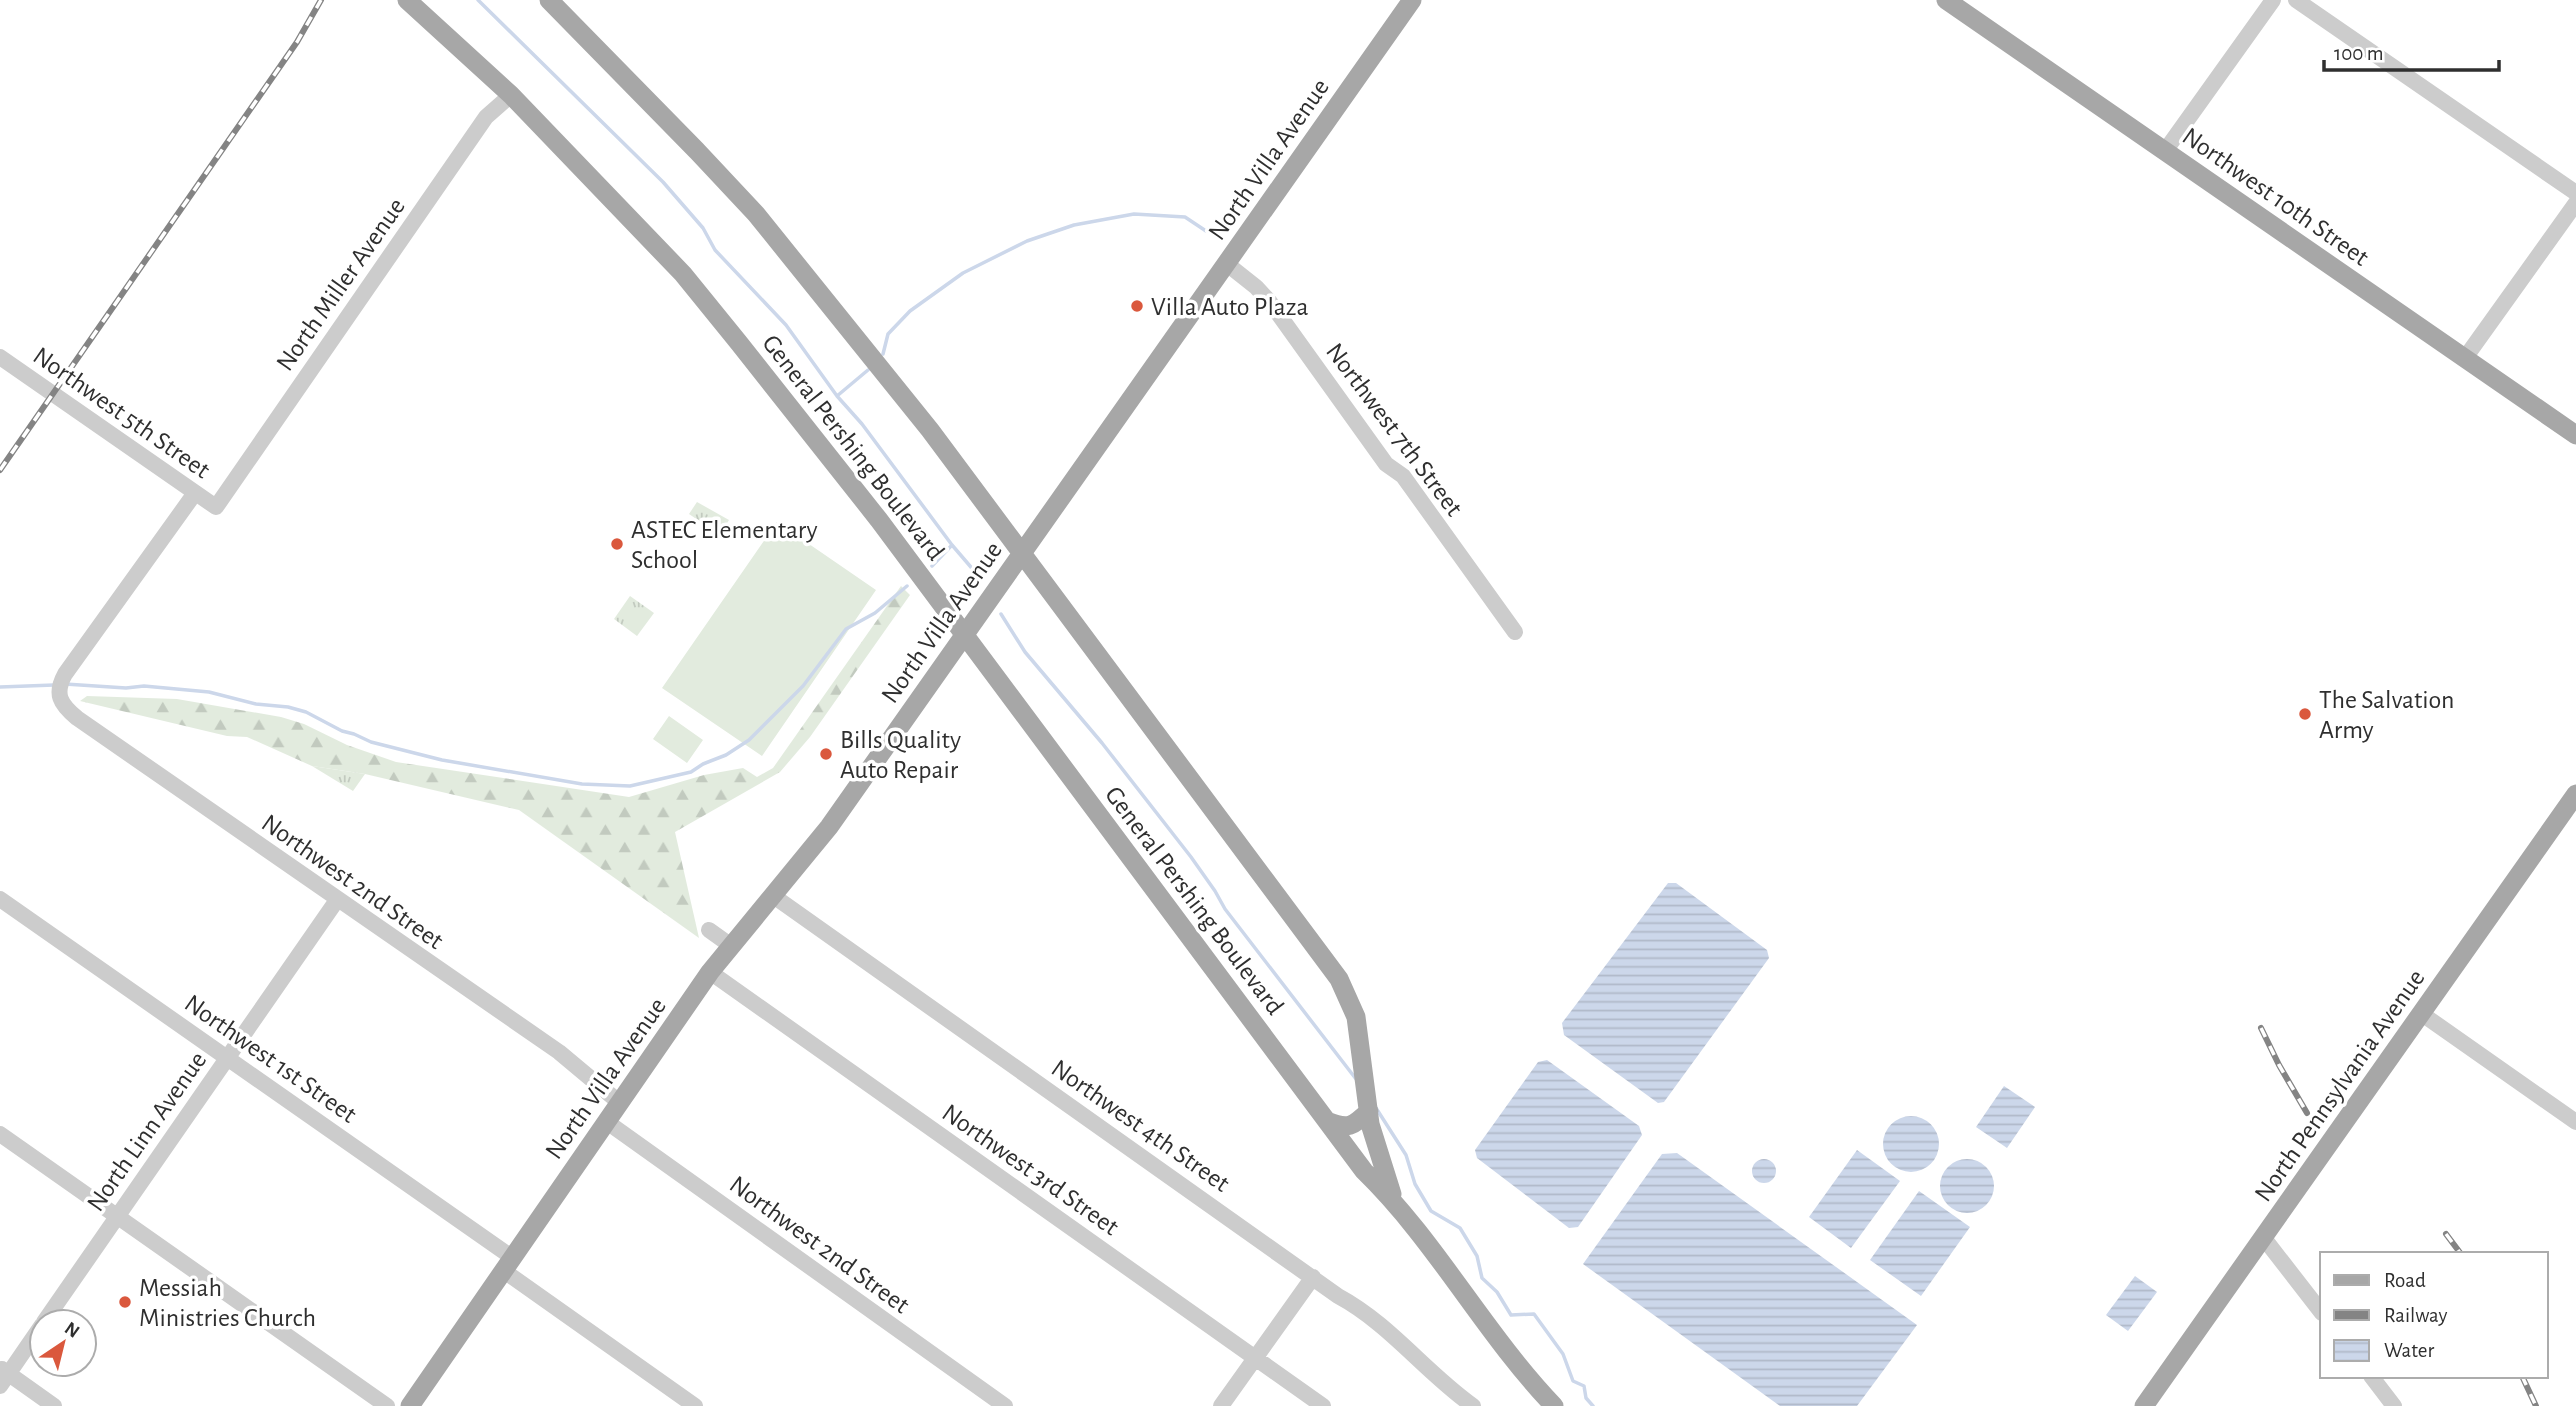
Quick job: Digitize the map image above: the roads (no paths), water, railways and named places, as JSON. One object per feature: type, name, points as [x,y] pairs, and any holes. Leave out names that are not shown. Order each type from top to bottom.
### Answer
[{"type":"main road","name":"General Pershing Boulevard","points":[[407,0],[511,95],[682,274],[842,471],[1364,1171],[1393,1199],[1516,1363],[1554,1406]]},
{"type":"main road","name":"General Pershing Boulevard","points":[[548,0],[756,214],[930,430],[1339,979],[1356,1017],[1373,1138],[1393,1199]]},
{"type":"main road","name":"North Villa Avenue","points":[[410,1406],[710,972],[829,827],[1412,0]]},
{"type":"main road","name":"Northwest 10th Street","points":[[1946,0],[2576,435]]},
{"type":"main road","name":"North Pennsylvania Avenue","points":[[2144,1406],[2576,794]]},
{"type":"main road","points":[[1327,1121],[1339,1126],[1350,1126],[1369,1111]]},
{"type":"street","points":[[2165,151],[2273,0]]},
{"type":"street","points":[[2296,0],[2576,193]]},
{"type":"street","name":"North Miller Avenue","points":[[216,508],[486,117],[511,95]]},
{"type":"street","points":[[2465,358],[2576,203]]},
{"type":"street","name":"Northwest 7th Street","points":[[1227,264],[1269,300],[1386,464],[1403,476],[1516,632]]},
{"type":"street","name":"Northwest 5th Street","points":[[0,357],[216,508]]},
{"type":"street","name":"Northwest 2nd Street","points":[[195,493],[65,674],[59,694],[61,704],[77,718],[337,900],[559,1052],[620,1103]]},
{"type":"street","name":"Northwest 4th Street","points":[[772,895],[1338,1296],[1364,1310],[1473,1406]]},
{"type":"street","name":"Northwest 1st Street","points":[[0,899],[227,1058],[695,1406]]},
{"type":"street","name":"North Linn Avenue","points":[[53,1308],[337,900]]},
{"type":"street","points":[[709,930],[730,945]]},
{"type":"street","name":"Northwest 3rd Street","points":[[710,972],[1323,1406]]},
{"type":"street","points":[[2422,1014],[2576,1122]]},
{"type":"street","name":"Northwest 2nd Street","points":[[607,1122],[1005,1406]]},
{"type":"street","points":[[0,1134],[387,1406]]},
{"type":"street","points":[[2263,1237],[2320,1310]]},
{"type":"street","points":[[1221,1406],[1313,1277]]},
{"type":"street","name":"North Linn Avenue","points":[[3,1376],[28,1343]]},
{"type":"street","points":[[3,1376],[54,1406]]},
{"type":"street","points":[[2373,1378],[2394,1406]]},
{"type":"street","points":[[1444,1406],[1454,1392]]},
{"type":"water","points":[[1668,883],[1676,883],[1767,950],[1769,958],[1664,1102],[1658,1103],[1564,1035],[1562,1023]]},
{"type":"water","points":[[1547,1060],[1639,1126],[1642,1135],[1578,1227],[1569,1228],[1477,1158],[1475,1150],[1538,1062]]},
{"type":"water","points":[[2004,1086],[2035,1107],[2007,1148],[1976,1127]]},
{"type":"water","points":[[1911,1116],[1922,1118],[1931,1124],[1937,1133],[1937,1155],[1931,1164],[1922,1170],[1911,1172],[1900,1170],[1891,1164],[1885,1155],[1883,1144],[1885,1133],[1891,1124],[1900,1118]]},
{"type":"water","points":[[1857,1150],[1900,1181],[1851,1248],[1809,1217]]},
{"type":"water","points":[[1677,1153],[1917,1325],[1857,1406],[1780,1406],[1583,1264],[1662,1154]]},
{"type":"water","points":[[1764,1159],[1775,1166],[1776,1171],[1769,1182],[1764,1183],[1753,1176],[1752,1171],[1759,1160]]},
{"type":"water","points":[[1967,1159],[1986,1167],[1994,1186],[1986,1205],[1967,1213],[1948,1205],[1940,1186],[1948,1167]]},
{"type":"water","points":[[1919,1191],[1970,1227],[1921,1296],[1870,1260]]},
{"type":"water","points":[[2135,1276],[2157,1292],[2128,1331],[2106,1315]]},
{"type":"waterway","points":[[478,0],[663,182],[703,228],[715,250],[786,325],[837,396],[862,424],[952,545],[982,580]]},
{"type":"waterway","points":[[883,354],[888,334],[910,311],[963,273],[1027,241],[1074,225],[1134,214],[1185,217],[1206,231]]},
{"type":"waterway","points":[[837,396],[868,370]]},
{"type":"waterway","points":[[932,566],[952,545]]},
{"type":"waterway","points":[[65,684],[126,688],[144,686],[209,692],[256,704],[306,712],[342,731],[371,742],[442,760],[582,784],[630,786],[691,772],[749,740],[803,686],[846,629],[875,613],[907,586]]},
{"type":"waterway","points":[[1001,614],[1025,652],[1102,743],[1191,857],[1225,909],[1356,1079]]},
{"type":"waterway","points":[[0,687],[54,685]]},
{"type":"waterway","points":[[1376,1108],[1406,1155],[1415,1184],[1431,1211],[1460,1228],[1477,1256],[1482,1278],[1497,1292],[1511,1315],[1534,1314],[1563,1354],[1573,1381],[1584,1386],[1586,1398],[1593,1406]]},
{"type":"railway","points":[[0,470],[297,42],[321,0]]},
{"type":"railway","points":[[2261,1028],[2307,1113]]},
{"type":"railway","points":[[2446,1234],[2460,1252]]},
{"type":"railway","points":[[2523,1378],[2536,1406]]},
{"type":"place","name":"Villa Auto Plaza","points":[[1137,306]]},
{"type":"place","name":"ASTEC Elementary School","points":[[617,544]]},
{"type":"place","name":"The Salvation Army","points":[[2305,714]]},
{"type":"place","name":"Bills Quality Auto Repair","points":[[826,754]]},
{"type":"place","name":"Messiah Ministries Church","points":[[125,1302]]}]
